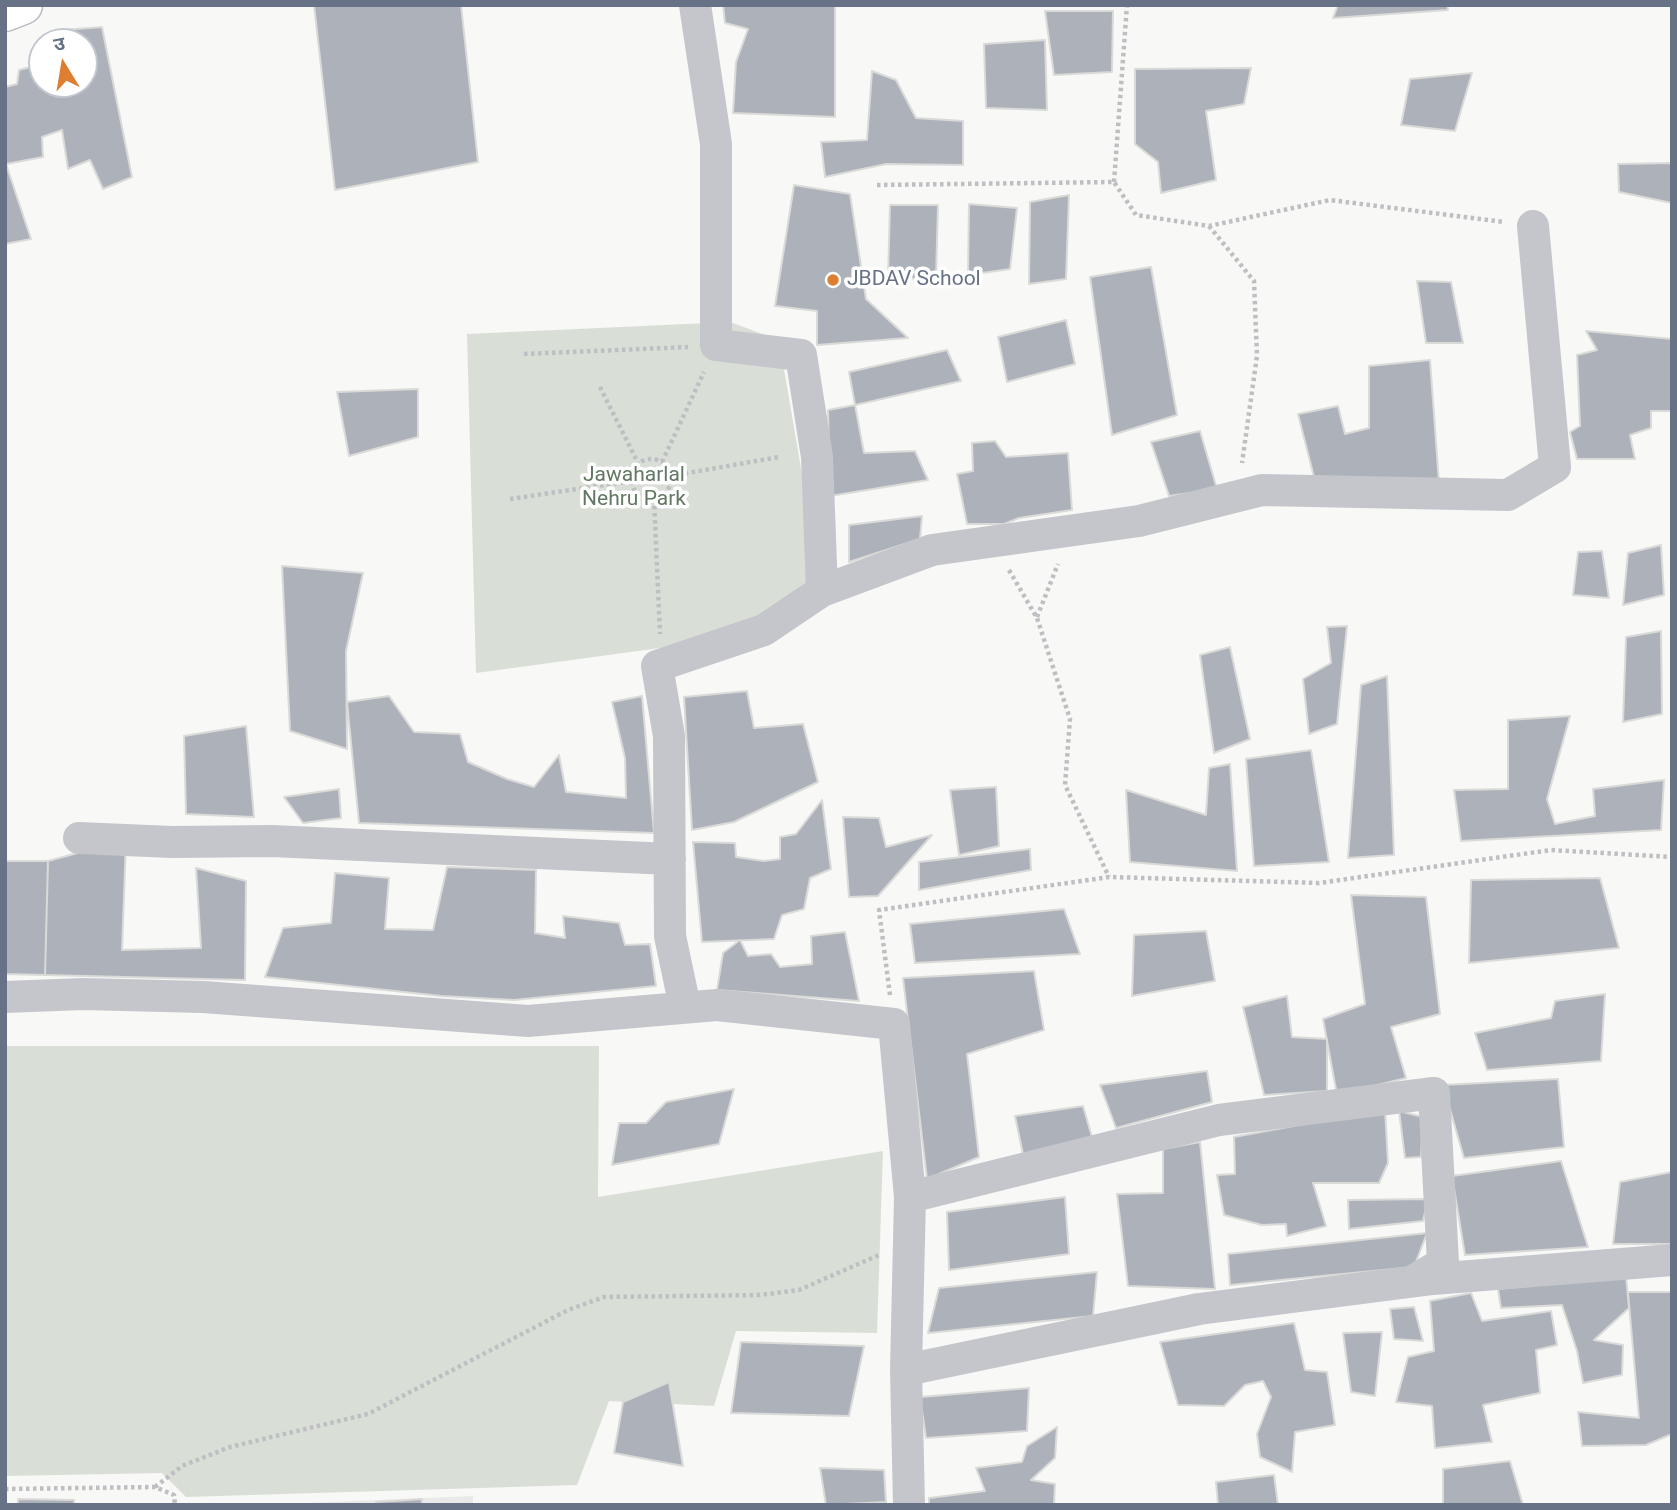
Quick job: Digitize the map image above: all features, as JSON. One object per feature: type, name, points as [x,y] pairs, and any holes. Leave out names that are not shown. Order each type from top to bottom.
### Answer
[{"type":"main road","points":[[5,12],[23,5]]},
{"type":"street","points":[[695,5],[716,144],[716,345],[801,355],[817,457],[822,591]]},
{"type":"street","points":[[685,1007],[670,936],[669,736],[657,666],[764,630],[822,591],[932,550],[1139,521],[1262,490],[1508,495],[1555,467],[1533,226]]},
{"type":"street","points":[[79,838],[172,842],[272,841],[670,859]]},
{"type":"street","points":[[5,997],[83,994],[203,997],[528,1021],[717,1005],[894,1024],[910,1197],[906,1370],[909,1505]]},
{"type":"street","points":[[910,1197],[1219,1120],[1434,1093],[1443,1263],[1411,1282]]},
{"type":"street","points":[[906,1370],[1199,1309],[1411,1282],[1672,1260]]},
{"type":"path","points":[[1126,5],[1114,182],[1136,215],[1209,226],[1330,200],[1533,226]]},
{"type":"path","points":[[877,185],[1114,182]]},
{"type":"path","points":[[1209,226],[1254,281],[1257,356],[1237,496]]},
{"type":"path","points":[[524,354],[716,345],[662,462]]},
{"type":"path","points":[[600,387],[638,464]]},
{"type":"path","points":[[671,476],[779,457]]},
{"type":"path","points":[[650,458],[662,462],[671,476],[669,488],[654,499],[636,492],[631,481],[638,464],[650,458]]},
{"type":"path","points":[[510,499],[631,481]]},
{"type":"path","points":[[654,499],[660,648]]},
{"type":"path","points":[[1037,618],[1072,530]]},
{"type":"path","points":[[993,541],[1037,618],[1070,719],[1065,785],[1109,877]]},
{"type":"path","points":[[894,1024],[879,910],[1109,877],[1318,883],[1551,850],[1672,857]]},
{"type":"path","points":[[155,1487],[182,1466],[230,1447],[368,1414],[568,1310],[604,1297],[760,1295],[799,1290],[909,1242]]},
{"type":"path","points":[[5,1489],[155,1487],[174,1495],[175,1505]]},
{"type":"shaded area","points":[[473,1496],[473,1505],[259,1505]]},
{"type":"green space","name":"Jawaharlal Nehru Park","points":[[730,322],[779,340],[803,480],[810,590],[758,621],[660,648],[476,673],[467,334]]},
{"type":"green space","points":[[5,1046],[599,1046],[598,1197],[883,1151],[877,1333],[736,1331],[714,1406],[609,1401],[577,1485],[186,1497],[162,1473],[5,1476]]},
{"type":"building","points":[[314,5],[461,5],[478,162],[335,190]]},
{"type":"building","points":[[723,5],[835,5],[835,117],[733,113],[736,62],[748,29],[725,23]]},
{"type":"building","points":[[1338,5],[1447,5],[1448,10],[1333,18]]},
{"type":"building","points":[[1045,11],[1113,11],[1112,72],[1054,75]]},
{"type":"building","points":[[102,27],[132,177],[103,189],[90,160],[68,169],[62,130],[42,137],[43,157],[6,164],[31,239],[5,244],[5,87],[17,84],[19,70],[28,68],[28,98],[98,98],[98,28],[89,28]]},
{"type":"building","points":[[1045,40],[1047,110],[986,108],[984,44]]},
{"type":"building","points":[[1251,68],[1244,104],[1206,111],[1216,180],[1161,193],[1158,162],[1135,144],[1135,69]]},
{"type":"building","points":[[872,71],[896,80],[916,118],[963,121],[963,165],[886,164],[825,177],[821,142],[867,140]]},
{"type":"building","points":[[1472,73],[1455,131],[1401,125],[1410,79]]},
{"type":"building","points":[[1672,163],[1672,203],[1619,192],[1618,164]]},
{"type":"building","points":[[794,185],[850,194],[866,299],[908,338],[817,345],[817,311],[775,306]]},
{"type":"building","points":[[1069,195],[1066,279],[1029,284],[1030,202]]},
{"type":"building","points":[[969,204],[1017,208],[1010,269],[968,275]]},
{"type":"building","points":[[890,205],[938,205],[936,279],[888,278]]},
{"type":"building","points":[[1151,267],[1177,415],[1112,435],[1090,277]]},
{"type":"building","points":[[1417,281],[1451,282],[1463,343],[1426,343]]},
{"type":"building","points":[[1066,320],[1075,364],[1007,382],[998,337]]},
{"type":"building","points":[[1586,331],[1672,339],[1672,411],[1651,411],[1651,428],[1630,435],[1635,459],[1577,459],[1570,432],[1580,426],[1577,355],[1597,350]]},
{"type":"building","points":[[947,350],[961,381],[855,405],[849,372]]},
{"type":"building","points":[[1430,360],[1439,483],[1314,477],[1298,414],[1338,406],[1345,434],[1369,428],[1369,366]]},
{"type":"building","points":[[418,389],[418,437],[349,456],[337,392]]},
{"type":"building","points":[[855,405],[864,453],[915,451],[928,480],[830,496],[828,410]]},
{"type":"building","points":[[1200,431],[1217,489],[1169,496],[1151,442]]},
{"type":"building","points":[[995,441],[1006,457],[1068,453],[1072,510],[1019,518],[1004,524],[967,524],[957,474],[973,471],[972,443]]},
{"type":"building","points":[[922,516],[920,539],[849,562],[849,525]]},
{"type":"building","points":[[1661,545],[1664,595],[1623,605],[1628,553]]},
{"type":"building","points":[[1602,551],[1609,598],[1573,595],[1578,552]]},
{"type":"building","points":[[282,566],[363,573],[346,651],[347,749],[290,731]]},
{"type":"building","points":[[1347,626],[1337,724],[1309,734],[1303,679],[1331,663],[1327,627]]},
{"type":"building","points":[[1661,631],[1662,714],[1623,722],[1626,637]]},
{"type":"building","points":[[1230,647],[1250,739],[1214,753],[1200,655]]},
{"type":"building","points":[[1387,676],[1394,855],[1348,858],[1361,685]]},
{"type":"building","points":[[747,691],[754,728],[803,724],[818,782],[734,822],[692,830],[684,697]]},
{"type":"building","points":[[389,696],[414,732],[460,734],[468,762],[507,779],[534,787],[559,755],[566,792],[626,798],[625,758],[612,702],[642,696],[654,833],[359,823],[347,702]]},
{"type":"building","points":[[1570,716],[1547,799],[1555,824],[1595,816],[1593,789],[1664,780],[1661,830],[1461,841],[1454,790],[1508,789],[1508,720]]},
{"type":"building","points":[[246,726],[254,817],[186,814],[184,736]]},
{"type":"building","points":[[1311,750],[1329,862],[1254,866],[1246,759]]},
{"type":"building","points":[[1230,764],[1237,871],[1130,862],[1126,790],[1206,815],[1209,768]]},
{"type":"building","points":[[996,787],[999,846],[959,855],[950,790]]},
{"type":"building","points":[[339,789],[341,818],[303,823],[284,797]]},
{"type":"building","points":[[822,800],[831,869],[810,878],[804,909],[782,915],[774,939],[702,942],[693,842],[735,843],[736,857],[764,861],[780,859],[780,837],[796,834]]},
{"type":"building","points":[[843,817],[879,818],[886,847],[932,835],[878,896],[849,897]]},
{"type":"building","points":[[126,840],[122,950],[201,948],[196,868],[246,881],[245,980],[45,975],[48,861]]},
{"type":"building","points":[[1030,849],[1031,870],[919,890],[919,862]]},
{"type":"building","points":[[5,861],[48,861],[45,975],[5,974]]},
{"type":"building","points":[[447,867],[536,870],[535,933],[565,938],[563,916],[619,923],[625,945],[650,944],[656,986],[514,1000],[441,996],[265,977],[283,928],[331,923],[335,873],[389,878],[385,929],[433,930]]},
{"type":"building","points":[[1600,878],[1619,948],[1469,963],[1471,880]]},
{"type":"building","points":[[1351,895],[1426,897],[1440,1014],[1391,1027],[1406,1078],[1337,1095],[1323,1019],[1365,1004]]},
{"type":"building","points":[[1064,909],[1080,954],[915,963],[910,924]]},
{"type":"building","points":[[1206,931],[1215,981],[1132,996],[1134,935]]},
{"type":"building","points":[[845,932],[859,1001],[717,990],[723,953],[740,940],[748,956],[771,954],[780,967],[812,964],[811,936]]},
{"type":"building","points":[[1034,971],[1044,1030],[967,1054],[979,1157],[927,1179],[903,978]]},
{"type":"building","points":[[1605,994],[1601,1061],[1487,1070],[1475,1033],[1551,1018],[1555,1001]]},
{"type":"building","points":[[1287,996],[1292,1037],[1327,1039],[1327,1091],[1264,1095],[1243,1007]]},
{"type":"building","points":[[1207,1071],[1212,1102],[1116,1128],[1100,1085]]},
{"type":"building","points":[[1558,1079],[1564,1147],[1464,1158],[1443,1085]]},
{"type":"building","points":[[734,1089],[719,1144],[612,1165],[619,1123],[646,1123],[666,1102]]},
{"type":"building","points":[[1083,1106],[1092,1137],[1023,1154],[1015,1116]]},
{"type":"building","points":[[1385,1109],[1388,1163],[1379,1183],[1313,1183],[1326,1226],[1287,1236],[1286,1224],[1262,1225],[1224,1215],[1217,1175],[1235,1174],[1234,1137]]},
{"type":"building","points":[[1399,1111],[1423,1117],[1421,1157],[1405,1158]]},
{"type":"building","points":[[1200,1142],[1215,1289],[1128,1286],[1117,1194],[1163,1193],[1163,1149]]},
{"type":"building","points":[[1561,1161],[1588,1247],[1465,1255],[1452,1176]]},
{"type":"building","points":[[1672,1172],[1672,1244],[1613,1244],[1620,1182]]},
{"type":"building","points":[[1065,1197],[1069,1254],[949,1270],[947,1212]]},
{"type":"building","points":[[1428,1199],[1423,1221],[1349,1229],[1348,1200]]},
{"type":"building","points":[[1427,1233],[1414,1267],[1230,1285],[1228,1254]]},
{"type":"building","points":[[1097,1272],[1093,1316],[928,1333],[939,1288]]},
{"type":"building","points":[[1626,1276],[1629,1308],[1594,1340],[1623,1345],[1622,1375],[1583,1383],[1577,1351],[1562,1305],[1501,1308],[1498,1289]]},
{"type":"building","points":[[1628,1292],[1672,1292],[1672,1434],[1646,1445],[1582,1446],[1578,1412],[1639,1418]]},
{"type":"building","points":[[1471,1293],[1482,1321],[1551,1311],[1557,1345],[1536,1350],[1540,1393],[1483,1405],[1492,1442],[1435,1448],[1432,1406],[1396,1402],[1408,1357],[1434,1351],[1430,1301]]},
{"type":"building","points":[[1414,1307],[1423,1341],[1394,1339],[1390,1309]]},
{"type":"building","points":[[1294,1323],[1305,1370],[1327,1372],[1335,1425],[1295,1432],[1292,1472],[1260,1457],[1257,1434],[1271,1397],[1263,1381],[1245,1385],[1224,1406],[1178,1405],[1160,1342]]},
{"type":"building","points":[[1382,1332],[1375,1396],[1351,1392],[1343,1333]]},
{"type":"building","points":[[741,1342],[864,1346],[849,1416],[731,1413]]},
{"type":"building","points":[[669,1382],[683,1466],[614,1453],[623,1402]]},
{"type":"building","points":[[1029,1388],[1027,1431],[926,1438],[920,1397]]},
{"type":"building","points":[[1057,1427],[1055,1458],[1031,1480],[1055,1484],[1054,1505],[929,1505],[929,1498],[985,1491],[976,1468],[1022,1462],[1027,1446]]},
{"type":"building","points":[[1510,1461],[1523,1505],[1443,1505],[1443,1469]]},
{"type":"building","points":[[820,1468],[884,1470],[886,1502],[826,1505]]},
{"type":"building","points":[[1274,1475],[1278,1505],[1218,1505],[1216,1482]]},
{"type":"building","points":[[18,1499],[74,1500],[74,1505],[18,1505]]},
{"type":"building","points":[[422,1499],[422,1505],[376,1505],[376,1502]]},
{"type":"place","name":"JBDAV School","points":[[833,280]]}]
